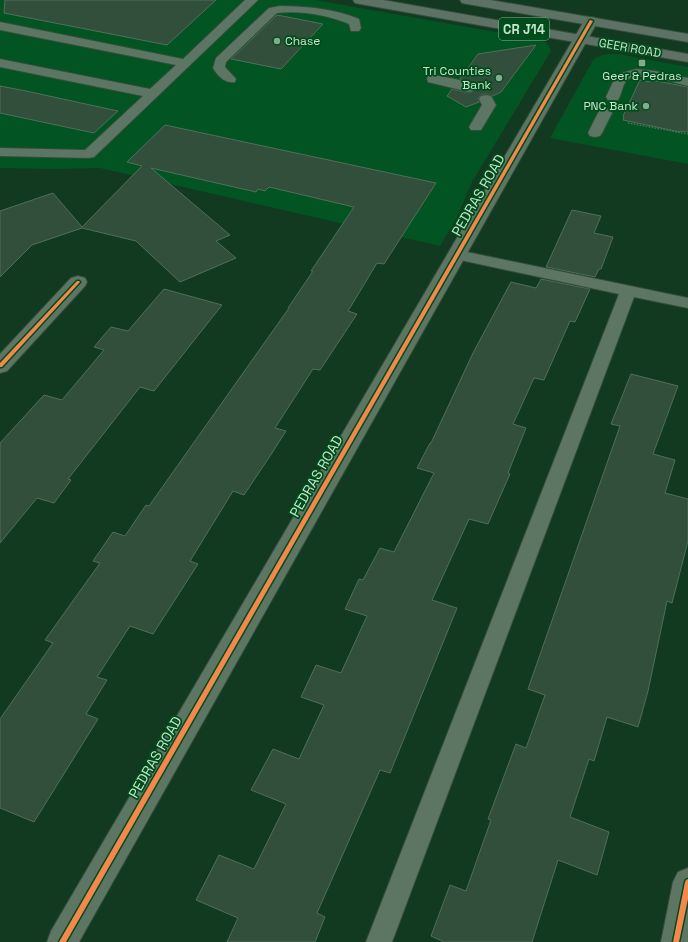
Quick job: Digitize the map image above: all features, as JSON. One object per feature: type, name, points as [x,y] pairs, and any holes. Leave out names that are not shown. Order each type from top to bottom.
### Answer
[{"type":"main road","name":"GEER ROAD","points":[[360,0],[688,58]]},
{"type":"main road","name":"GEER ROAD","points":[[467,0],[688,38]]},
{"type":"street","name":"PEDRAS ROAD","points":[[62,942],[591,22]]},
{"type":"street","points":[[0,366],[78,282]]},
{"type":"street","points":[[676,942],[688,882]]},
{"type":"lane","points":[[0,152],[89,154],[252,0]]},
{"type":"lane","points":[[230,79],[219,68],[220,61],[273,10],[281,8],[294,8],[346,18],[355,22],[355,28]]},
{"type":"lane","points":[[0,26],[185,63]]},
{"type":"lane","points":[[0,63],[153,94]]},
{"type":"lane","points":[[618,98],[634,74],[650,74],[688,82]]},
{"type":"lane","points":[[434,79],[468,88]]},
{"type":"lane","points":[[476,127],[488,109],[489,105],[486,99]]},
{"type":"lane","points":[[600,134],[610,114]]},
{"type":"lane","points":[[457,255],[688,303]]},
{"type":"lane","points":[[379,942],[628,290]]},
{"type":"path","points":[[628,123],[688,134]]},
{"type":"shaded area","points":[[0,0],[315,0],[536,39],[545,42],[551,51],[472,182],[456,219],[440,246],[100,168],[0,168]]},
{"type":"shaded area","points":[[607,54],[618,54],[688,67],[688,164],[550,138],[593,60]]},
{"type":"building","points":[[5,0],[216,0],[167,45],[4,13]]},
{"type":"building","name":"Chase","points":[[277,15],[323,24],[281,69],[231,59]]},
{"type":"building","name":"Tri Counties Bank","points":[[536,45],[501,92],[493,96],[486,94],[481,95],[478,98],[479,102],[466,107],[447,96],[452,89],[469,93],[475,91],[476,87],[473,84],[460,79],[478,54]]},
{"type":"building","name":"PNC Bank","points":[[640,80],[650,82],[651,80],[688,87],[688,132],[680,132],[623,120],[623,116]]},
{"type":"building","points":[[0,86],[118,111],[94,133],[0,113]]},
{"type":"building","points":[[165,125],[436,183],[384,264],[377,263],[348,311],[357,314],[320,370],[313,369],[275,428],[286,431],[272,453],[244,495],[233,491],[190,561],[198,564],[153,634],[130,626],[97,677],[107,680],[86,714],[98,719],[34,822],[0,808],[0,719],[53,643],[45,640],[100,563],[93,561],[113,532],[125,536],[146,505],[149,506],[289,308],[313,271],[311,271],[354,207],[269,187],[265,191],[258,189],[256,192],[151,168],[230,235],[216,241],[236,258],[180,282],[136,241],[82,228],[32,245],[0,277],[0,211],[53,193],[82,227],[142,166],[127,162]]},
{"type":"building","points":[[572,210],[601,216],[594,233],[613,237],[601,269],[599,269],[595,277],[546,267]]},
{"type":"building","points":[[541,279],[590,289],[575,322],[570,321],[544,380],[534,378],[513,424],[526,428],[508,473],[510,474],[488,524],[469,519],[432,600],[457,608],[390,773],[380,770],[317,913],[325,917],[315,942],[227,942],[238,918],[196,900],[219,855],[254,869],[286,804],[251,790],[273,749],[299,759],[324,705],[301,697],[316,665],[341,673],[367,616],[345,609],[359,579],[363,580],[380,548],[394,552],[434,473],[417,468],[431,443],[473,353],[511,282],[536,288]]},
{"type":"building","points":[[164,289],[222,305],[154,391],[140,387],[68,479],[71,480],[54,503],[37,498],[0,543],[0,443],[44,395],[62,400],[104,350],[94,347],[111,327],[128,331]]},
{"type":"building","points":[[631,374],[678,386],[653,454],[675,460],[665,493],[688,499],[688,541],[672,603],[667,601],[648,691],[638,727],[607,717],[594,761],[589,759],[570,817],[609,832],[597,875],[558,860],[532,942],[444,942],[431,936],[450,885],[466,891],[491,820],[488,819],[516,744],[526,748],[545,695],[528,689],[620,426],[611,424]]},
{"type":"cycle path","points":[[62,942],[591,21]]},
{"type":"cycle path","points":[[0,366],[78,282]]},
{"type":"cycle path","points":[[676,942],[688,882]]},
{"type":"place","name":"Chase","points":[[277,41]]},
{"type":"place","name":"Geer & Pedras","points":[[642,63]]},
{"type":"place","name":"Tri Counties Bank","points":[[499,78]]},
{"type":"place","name":"PNC Bank","points":[[646,106]]}]
